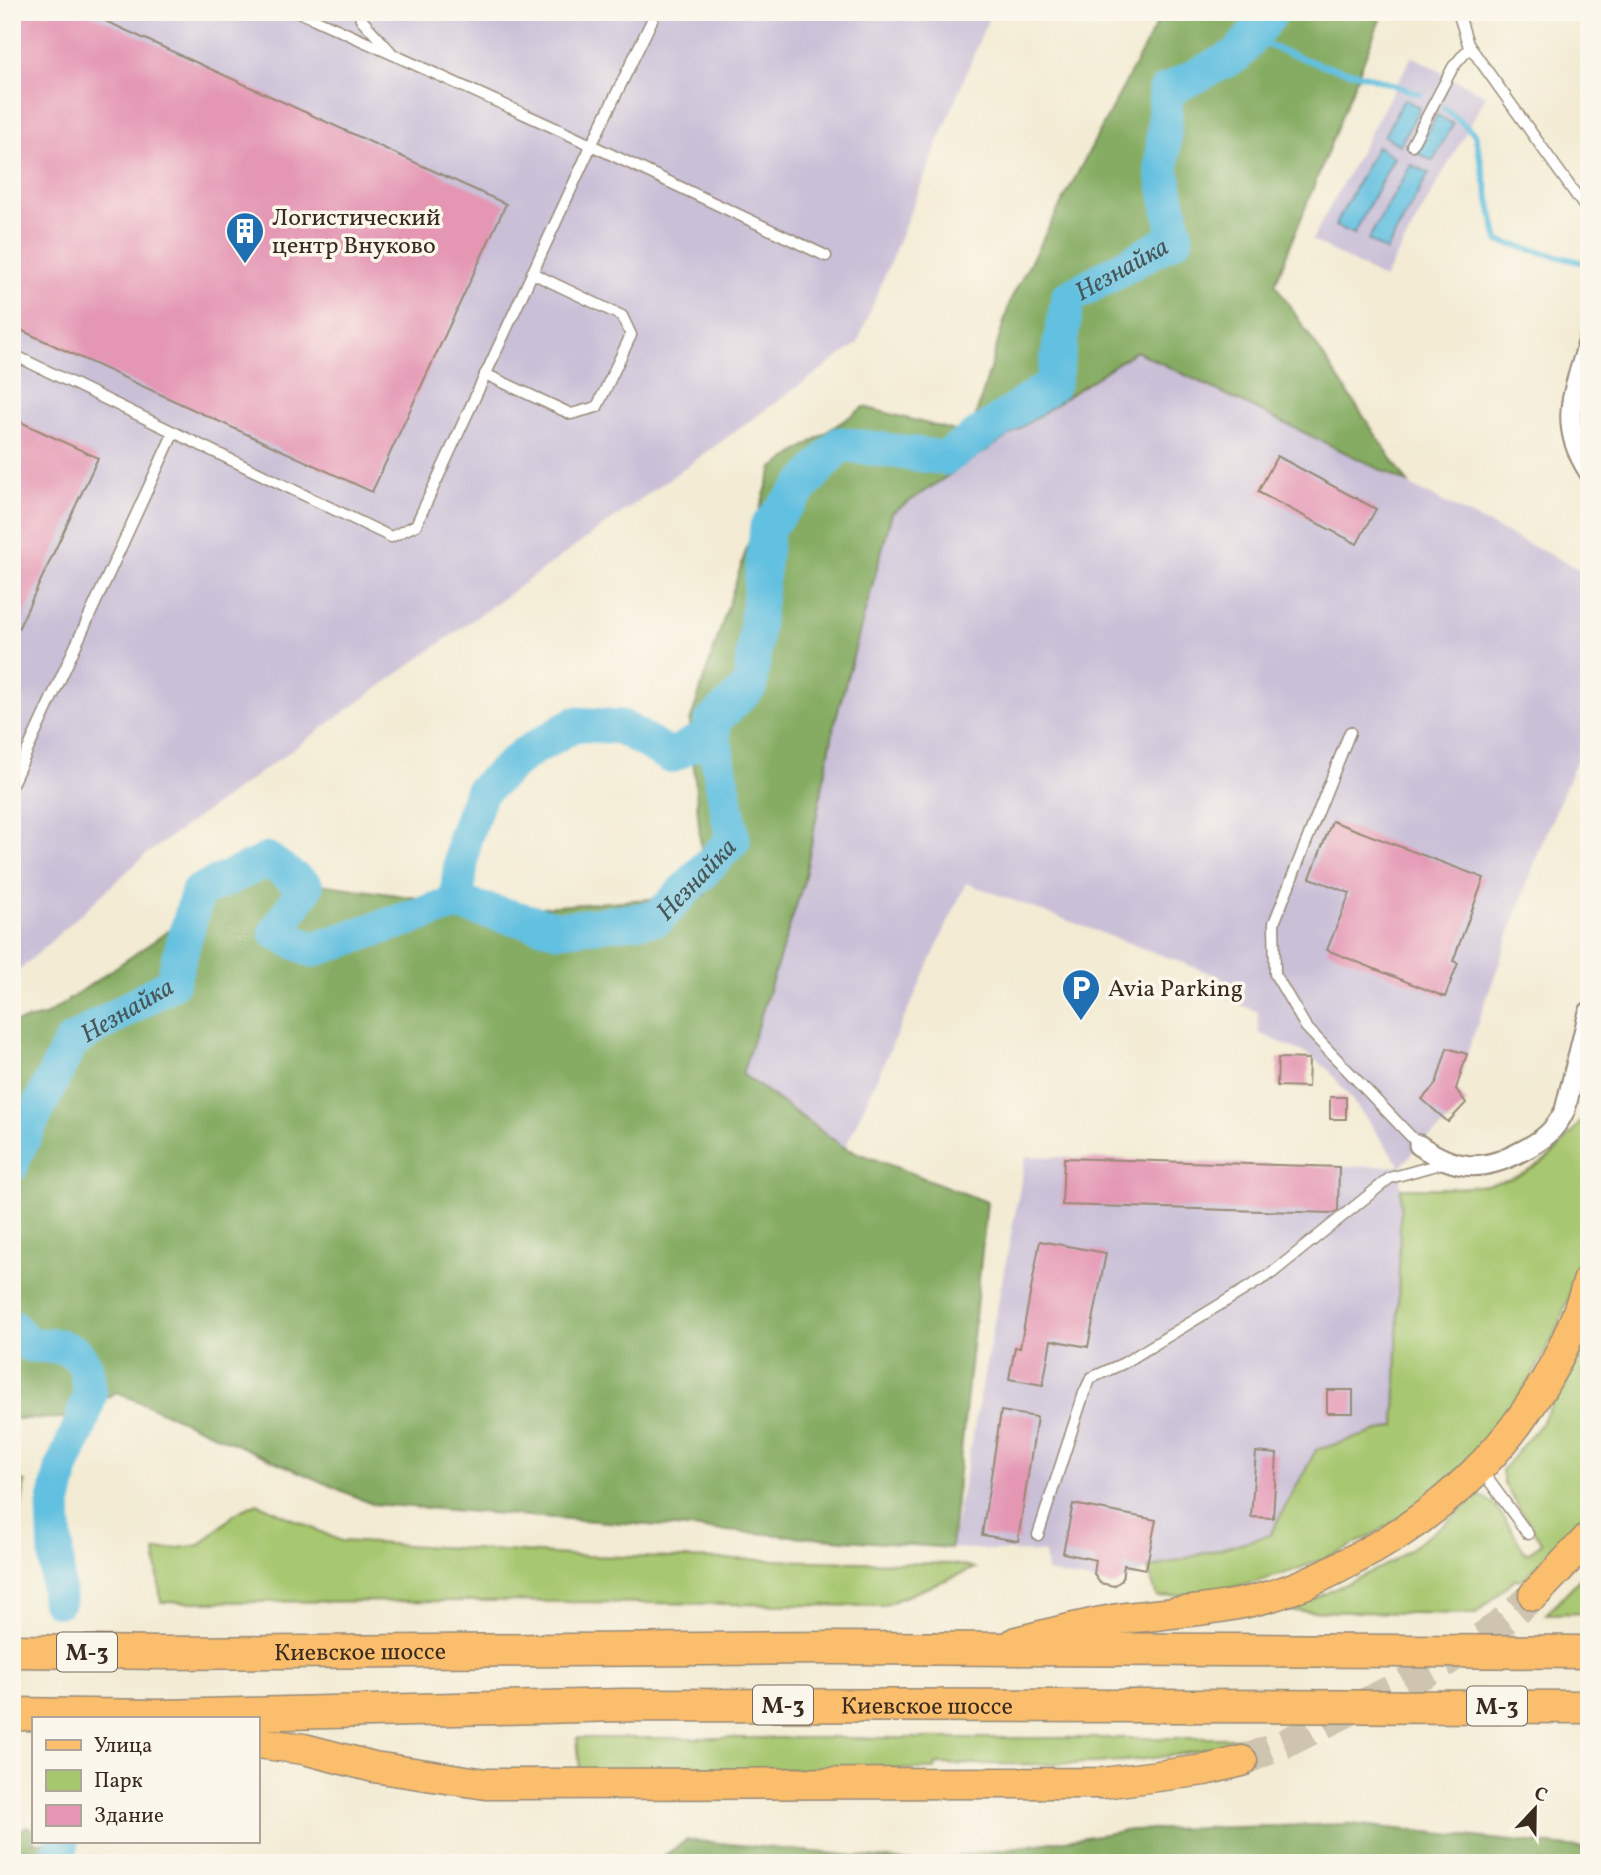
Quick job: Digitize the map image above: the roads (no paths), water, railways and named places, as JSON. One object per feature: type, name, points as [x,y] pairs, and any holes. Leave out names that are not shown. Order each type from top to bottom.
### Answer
[{"type":"highway","name":"Киевское шоссе","points":[[12,1651],[162,1653],[832,1648],[1589,1652]]},
{"type":"highway","name":"Киевское шоссе","points":[[26,1714],[161,1716],[623,1705],[1589,1706]]},
{"type":"main road","points":[[991,1649],[1106,1621],[1217,1607],[1282,1592],[1374,1550],[1434,1510],[1480,1468],[1521,1419],[1540,1392],[1562,1349],[1589,1279]]},
{"type":"main road","points":[[1534,1595],[1589,1537]]},
{"type":"main road","points":[[26,1714],[58,1717]]},
{"type":"main road","points":[[259,1743],[303,1749],[374,1767],[486,1784],[1103,1783],[1205,1770],[1242,1761]]},
{"type":"street","points":[[1589,339],[1570,408],[1569,426],[1578,454],[1589,472]]},
{"type":"street","points":[[1577,384],[1589,365]]},
{"type":"street","points":[[1419,1146],[1448,1162],[1476,1166],[1502,1162],[1538,1144],[1559,1123],[1570,1096],[1589,1012]]},
{"type":"lane","points":[[299,12],[827,256]]},
{"type":"lane","points":[[359,12],[361,19],[394,55]]},
{"type":"lane","points":[[12,354],[391,537],[416,525],[532,272],[656,12]]},
{"type":"lane","points":[[1458,12],[1470,47],[1589,213]]},
{"type":"lane","points":[[1412,145],[1453,66],[1470,47]]},
{"type":"lane","points":[[485,374],[571,414],[597,407],[631,335],[622,316],[532,272]]},
{"type":"lane","points":[[12,784],[174,432]]},
{"type":"lane","points":[[1350,732],[1274,923],[1275,974],[1306,1027],[1419,1146]]},
{"type":"lane","points":[[1038,1535],[1091,1378],[1124,1363],[1272,1273],[1390,1178],[1448,1162]]},
{"type":"lane","points":[[1480,1468],[1528,1535]]},
{"type":"water","points":[[1404,99],[1420,108],[1400,145],[1384,136]]},
{"type":"water","points":[[1437,115],[1453,124],[1433,161],[1417,153]]},
{"type":"water","points":[[1377,146],[1394,157],[1354,234],[1335,226]]},
{"type":"water","points":[[1411,165],[1429,173],[1386,251],[1368,240]]},
{"type":"waterway","name":"Незнайка","points":[[12,1165],[71,1042],[172,983],[198,892],[268,860],[306,887],[276,932],[312,950],[456,903],[558,929],[658,918],[733,840],[711,723],[750,686],[767,527],[840,444],[945,458],[1053,384],[1068,298],[1176,238],[1162,170],[1166,91],[1237,55],[1269,16],[1263,12]]},
{"type":"waterway","points":[[1250,39],[1321,65],[1367,76],[1420,94]]},
{"type":"waterway","points":[[1444,108],[1475,134],[1498,241],[1580,262]]},
{"type":"waterway","points":[[456,903],[464,840],[481,792],[524,754],[575,724],[621,727],[671,756],[713,733]]},
{"type":"waterway","name":"Незнайка","points":[[12,1327],[30,1345],[59,1346],[76,1353],[86,1367],[90,1394],[62,1469],[54,1506],[58,1600]]},
{"type":"waterway","name":"Незнайка","points":[[56,1863],[62,1843]]},
{"type":"tunnel","points":[[1242,1761],[1288,1742],[1446,1662],[1498,1626],[1534,1595]]},
{"type":"place","name":"Логистический центр Внуково","points":[[245,265]]},
{"type":"place","name":"Avia Parking","points":[[1081,1022]]}]
